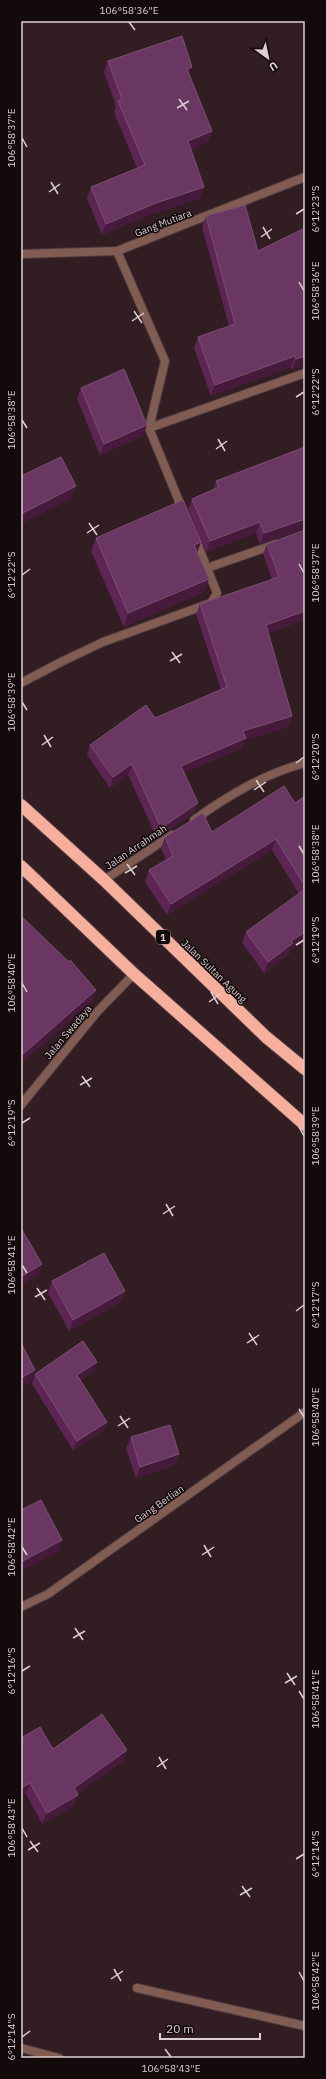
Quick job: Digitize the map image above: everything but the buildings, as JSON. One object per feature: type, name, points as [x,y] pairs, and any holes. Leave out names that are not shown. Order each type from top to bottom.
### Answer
[{"type":"highway","name":"Jalan Sultan Agung","points":[[21,805],[104,880],[266,1037],[305,1069]]},
{"type":"highway","points":[[21,866],[134,974],[305,1125]]},
{"type":"street","name":"Gang Mutiara","points":[[21,254],[117,251],[305,177]]},
{"type":"street","points":[[117,251],[165,361],[149,428],[186,516]]},
{"type":"street","points":[[149,428],[305,372]]},
{"type":"street","points":[[21,683],[103,642],[211,603],[217,593],[192,531]]},
{"type":"street","points":[[207,568],[282,542]]},
{"type":"street","name":"Jalan Arrahmah","points":[[104,880],[242,788],[283,769],[305,763]]},
{"type":"street","name":"Jalan Swadaya","points":[[21,1105],[97,1012],[134,974]]},
{"type":"street","name":"Gang Berlian","points":[[21,1607],[48,1594],[305,1412]]},
{"type":"street","points":[[137,1988],[305,2026]]},
{"type":"street","points":[[21,2048],[58,2058]]}]
